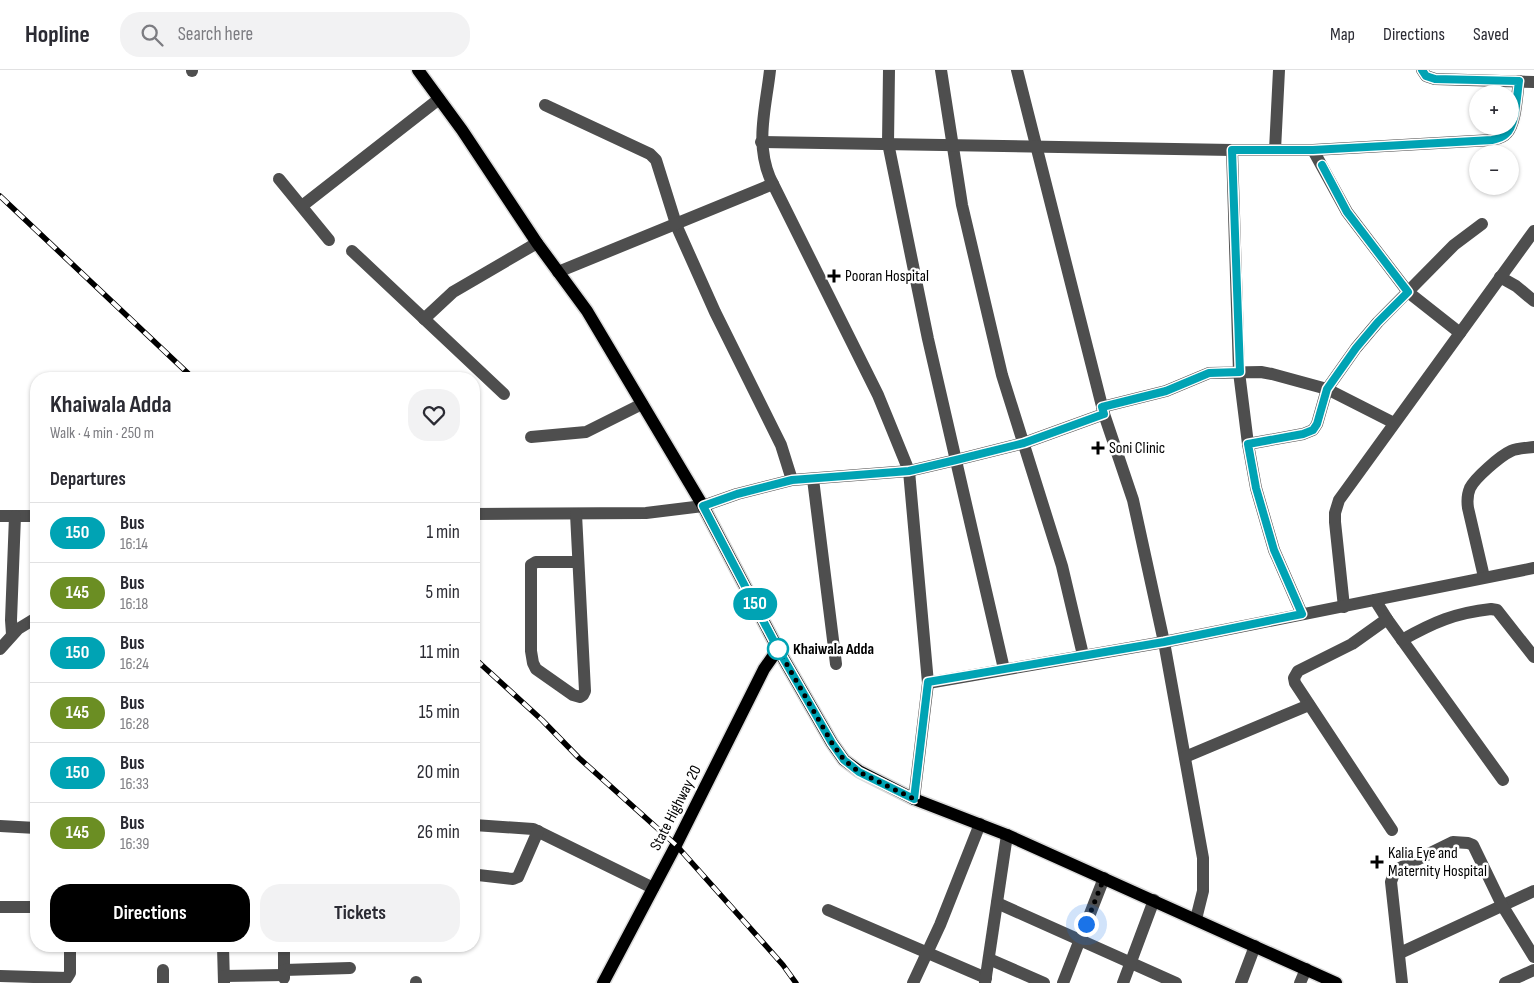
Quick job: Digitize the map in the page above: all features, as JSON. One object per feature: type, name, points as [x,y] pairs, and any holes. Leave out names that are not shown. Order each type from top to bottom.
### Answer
[{"type":"main road","points":[[418,70],[537,243],[587,311],[703,506],[778,649],[832,743],[844,760],[859,772],[914,799],[1007,835],[1336,983]]},
{"type":"main road","name":"State Highway 20","points":[[603,983],[764,670],[778,649]]},
{"type":"street","points":[[770,70],[761,142],[764,163],[772,184],[878,395],[909,471],[928,682],[914,799]]},
{"type":"street","points":[[889,70],[888,143],[928,339],[1004,669]]},
{"type":"street","points":[[941,70],[967,233],[1002,375],[1062,566],[1083,655]]},
{"type":"street","points":[[1017,70],[1103,410],[1133,500],[1164,642],[1203,858],[1203,891],[1196,919]]},
{"type":"street","points":[[1275,150],[1279,70]]},
{"type":"street","points":[[1422,70],[1426,76],[1435,79],[1480,75],[1534,82]]},
{"type":"street","points":[[761,142],[1313,150],[1492,140],[1500,138],[1509,131],[1519,81]]},
{"type":"street","points":[[302,206],[439,99]]},
{"type":"street","points":[[545,105],[650,154],[656,160],[675,223],[715,312],[781,445],[792,480]]},
{"type":"street","points":[[1232,150],[1240,372],[1248,444],[1256,488],[1274,550],[1302,614]]},
{"type":"street","points":[[1313,150],[1347,212],[1408,292],[1460,333]]},
{"type":"street","points":[[279,179],[329,240]]},
{"type":"street","points":[[558,272],[772,184]]},
{"type":"street","points":[[1248,444],[1311,432],[1317,424],[1327,389],[1360,342],[1454,244],[1482,224]]},
{"type":"street","points":[[1344,607],[1335,513],[1345,491],[1534,231]]},
{"type":"street","points":[[424,319],[453,292],[537,243]]},
{"type":"street","points":[[352,251],[504,394]]},
{"type":"street","points":[[1500,277],[1516,286],[1534,302]]},
{"type":"street","points":[[480,514],[646,513],[703,506],[737,494],[792,480],[909,471],[1024,443],[1103,410],[1166,391],[1209,373],[1272,374],[1327,389],[1394,424]]},
{"type":"street","points":[[531,436],[586,432],[642,404]]},
{"type":"street","points":[[1484,577],[1467,499],[1469,490],[1474,482],[1505,455],[1519,449],[1534,447]]},
{"type":"street","points":[[813,478],[836,664]]},
{"type":"street","points":[[576,514],[585,691],[584,695],[580,697],[573,695],[536,669],[531,650],[531,565],[536,562],[578,562]]},
{"type":"street","points":[[0,516],[30,516]]},
{"type":"street","points":[[12,634],[5,620],[15,516]]},
{"type":"street","points":[[928,682],[1164,642],[1534,568]]},
{"type":"street","points":[[1375,600],[1503,780]]},
{"type":"street","points":[[1402,640],[1453,615],[1491,609],[1497,610],[1534,657]]},
{"type":"street","points":[[1387,619],[1352,644],[1295,674],[1295,683],[1392,830]]},
{"type":"street","points":[[0,649],[12,634],[30,622]]},
{"type":"street","points":[[1185,756],[1309,705]]},
{"type":"street","points":[[913,983],[940,925],[980,824]]},
{"type":"street","points":[[480,825],[524,828],[538,831],[653,888]]},
{"type":"street","points":[[0,826],[30,828]]},
{"type":"street","points":[[480,875],[513,879],[520,876],[538,831]]},
{"type":"street","points":[[828,910],[927,953],[985,981],[1007,835]]},
{"type":"street","points":[[1402,983],[1391,882],[1393,876],[1398,869],[1454,842],[1468,842],[1473,845],[1502,905],[1534,957]]},
{"type":"street","points":[[1063,983],[1104,878]]},
{"type":"street","points":[[1400,953],[1534,891]]},
{"type":"street","points":[[1123,983],[1154,900]]},
{"type":"street","points":[[997,903],[1176,983]]},
{"type":"street","points":[[0,907],[30,907]]},
{"type":"street","points":[[1241,983],[1255,946]]},
{"type":"street","points":[[0,976],[67,978],[70,973],[70,952]]},
{"type":"street","points":[[223,952],[224,980],[284,976],[350,968]]},
{"type":"street","points":[[284,952],[284,976]]},
{"type":"street","points":[[989,959],[1044,983]]},
{"type":"street","points":[[1300,983],[1306,969]]},
{"type":"street","points":[[1505,983],[1534,970]]},
{"type":"railway","points":[[0,196],[187,372]]},
{"type":"railway","points":[[480,663],[542,720],[579,758],[676,845],[783,965],[796,983]]},
{"type":"bus line","name":"150","points":[[1322,165],[1347,212],[1408,292],[1378,322],[1356,348],[1327,389],[1317,424],[1311,432],[1248,444],[1256,488],[1274,550],[1302,614],[1164,642],[928,682],[914,799],[859,772],[844,760],[832,743],[778,649],[703,506],[737,494],[792,480],[909,471],[956,460],[1024,443],[1104,414],[1102,407],[1179,387],[1209,373],[1240,372],[1232,150],[1313,150],[1492,140],[1500,138],[1509,131],[1519,81],[1435,79],[1426,76],[1422,70]]},
{"type":"place","name":"Pooran Hospital","points":[[834,276]]},
{"type":"place","name":"Soni Clinic","points":[[1098,448]]},
{"type":"place","name":"Khaiwala Adda","points":[[778,649]]},
{"type":"place","name":"Kalia Eye and Maternity Hospital","points":[[1377,862]]},
{"type":"route","points":[[778,649],[832,743],[844,760],[859,772],[914,799],[1007,835],[1104,878],[1086,924]]}]
